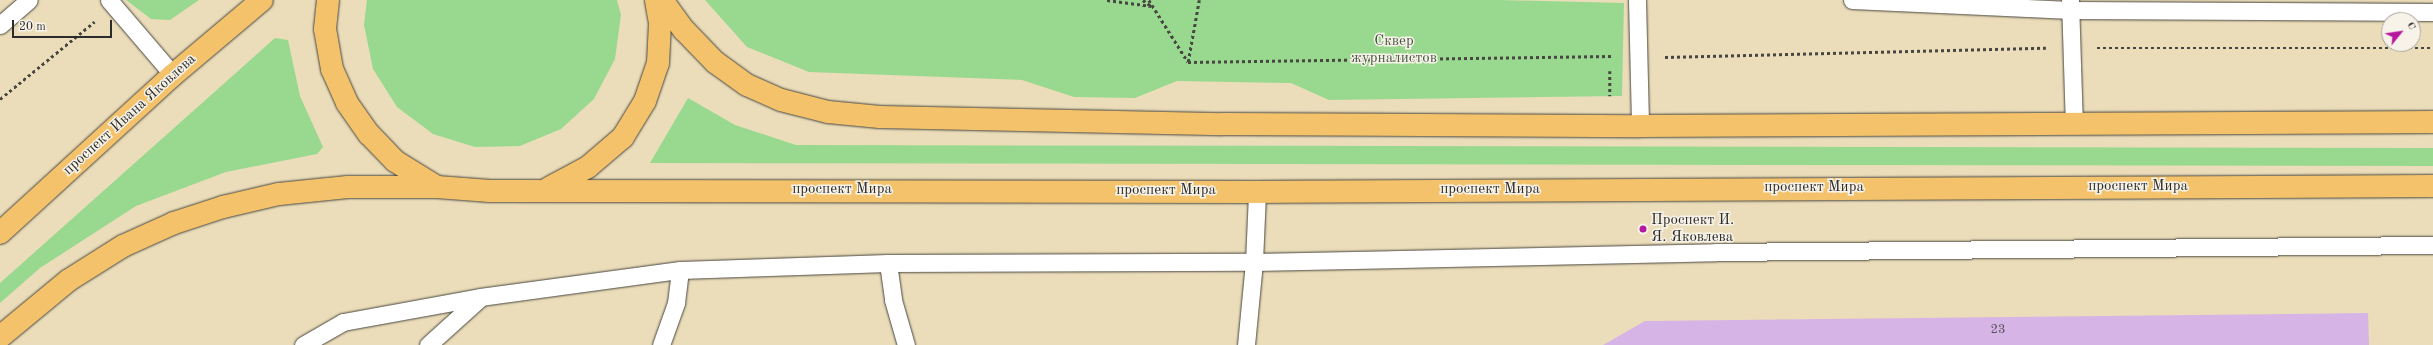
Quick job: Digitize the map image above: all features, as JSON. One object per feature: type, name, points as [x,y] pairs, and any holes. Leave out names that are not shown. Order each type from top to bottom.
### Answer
[{"type":"main road","name":"проспект Ивана Яковлева","points":[[0,233],[174,75],[262,0]]},
{"type":"main road","points":[[328,0],[325,29],[332,69],[347,103],[369,134],[395,161],[437,187]]},
{"type":"main road","points":[[547,190],[588,167],[617,142],[645,102],[658,63],[660,23],[656,0]]},
{"type":"main road","points":[[662,0],[684,30],[715,62],[747,85],[781,100],[828,112],[880,117],[1215,124],[1640,126],[2433,122]]},
{"type":"main road","name":"проспект Мира","points":[[437,187],[490,191],[1256,192],[2433,186]]},
{"type":"main road","points":[[0,337],[69,280],[123,246],[174,223],[223,207],[279,194],[348,187],[437,187]]},
{"type":"lane","points":[[0,25],[29,0]]},
{"type":"lane","points":[[109,0],[174,75]]},
{"type":"lane","points":[[1637,0],[1640,126]]},
{"type":"lane","points":[[1852,0],[2071,5],[2428,8]]},
{"type":"lane","points":[[2071,5],[2074,124]]},
{"type":"lane","points":[[1246,345],[1254,262],[1256,192]]},
{"type":"lane","points":[[303,345],[343,322],[480,298],[680,270],[888,263],[1716,259],[2433,246]]},
{"type":"lane","points":[[888,263],[893,300],[906,345]]},
{"type":"lane","points":[[661,345],[676,304],[680,270]]},
{"type":"lane","points":[[428,345],[480,298]]},
{"type":"path","points":[[1107,0],[1152,6]]},
{"type":"path","points":[[1143,0],[1152,6]]},
{"type":"path","points":[[1149,0],[1188,62]]},
{"type":"path","points":[[1188,62],[1199,0]]},
{"type":"path","points":[[0,99],[95,20]]},
{"type":"path","points":[[1656,57],[2050,48]]},
{"type":"path","points":[[2090,48],[2433,48]]},
{"type":"path","points":[[1610,56],[1610,96]]},
{"type":"path","points":[[1188,62],[1617,56]]},
{"type":"green space","points":[[126,0],[199,0],[170,20],[151,19]]},
{"type":"green space","points":[[367,0],[617,0],[621,15],[615,59],[594,99],[561,129],[520,146],[475,147],[433,134],[397,107],[373,69],[364,25]]},
{"type":"green space","name":"Сквер журналистов","points":[[705,0],[1498,0],[1624,3],[1622,96],[1329,100],[1291,83],[1177,81],[1135,98],[1074,97],[1022,80],[809,72],[747,47]]},
{"type":"green space","points":[[275,38],[288,40],[300,96],[323,147],[317,154],[226,172],[136,206],[40,268],[0,303],[0,283]]},
{"type":"green space","points":[[688,98],[735,125],[796,145],[2433,148],[2433,166],[650,163]]},
{"type":"building","points":[[2368,313],[2369,345],[1603,345],[1645,321]]},
{"type":"place","name":"Проспект И. Я. Яковлева","points":[[1643,229]]}]
